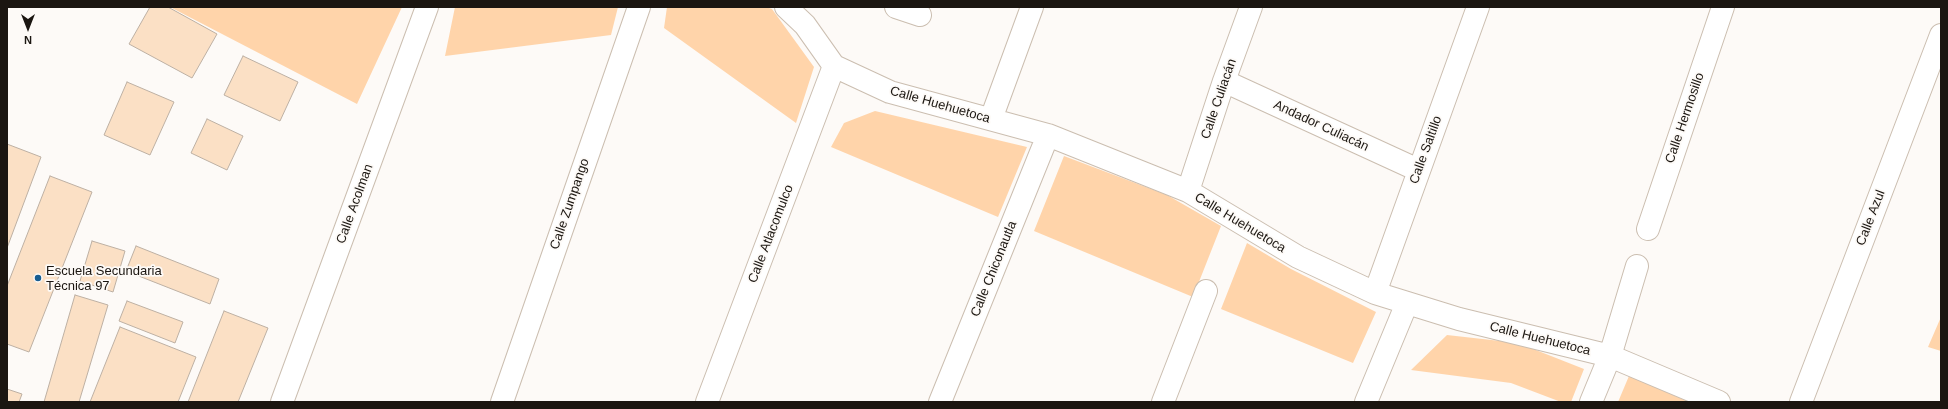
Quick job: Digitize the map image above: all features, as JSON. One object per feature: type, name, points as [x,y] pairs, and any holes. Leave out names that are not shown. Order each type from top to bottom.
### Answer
[{"type":"street","name":"Calle Acolman","points":[[282,402],[428,7]]},
{"type":"street","name":"Calle Zumpango","points":[[502,402],[639,7]]},
{"type":"street","name":"Calle Huehuetoca","points":[[786,7],[805,25],[834,66],[890,92],[1048,135],[1188,191],[1298,257],[1375,293],[1459,319],[1610,356],[1719,402]]},
{"type":"street","points":[[896,7],[920,15]]},
{"type":"street","points":[[991,119],[1032,7]]},
{"type":"street","name":"Calle Culiacán","points":[[1188,191],[1224,81],[1251,7]]},
{"type":"street","name":"Calle Saltillo","points":[[1375,293],[1418,170],[1478,7]]},
{"type":"street","name":"Calle Hermosillo","points":[[1648,229],[1723,7]]},
{"type":"street","name":"Calle Azul","points":[[1801,402],[1941,35]]},
{"type":"street","name":"Calle Atlacomulco","points":[[707,402],[834,66]]},
{"type":"street","name":"Andador Culiacán","points":[[1224,81],[1418,170]]},
{"type":"street","name":"Calle Chiconautla","points":[[940,402],[1048,135]]},
{"type":"street","points":[[1591,402],[1610,356],[1637,266]]},
{"type":"street","points":[[1163,402],[1206,291]]},
{"type":"street","points":[[1366,402],[1407,303]]},
{"type":"shaded area","points":[[170,7],[402,7],[357,104]]},
{"type":"shaded area","points":[[455,7],[618,7],[611,35],[445,56]]},
{"type":"shaded area","points":[[667,7],[766,7],[772,9],[814,67],[796,123],[664,28]]},
{"type":"shaded area","points":[[875,111],[1027,147],[998,217],[831,147],[844,123]]},
{"type":"shaded area","points":[[1064,156],[1167,195],[1221,226],[1193,297],[1034,231]]},
{"type":"shaded area","points":[[1247,243],[1291,269],[1376,312],[1353,363],[1221,309]]},
{"type":"shaded area","points":[[1941,317],[1941,351],[1928,347]]},
{"type":"shaded area","points":[[1447,335],[1518,343],[1584,369],[1571,402],[1561,402],[1511,383],[1411,370]]},
{"type":"shaded area","points":[[1629,376],[1689,402],[1618,402]]},
{"type":"building","points":[[150,7],[168,7],[217,34],[192,78],[129,44]]},
{"type":"building","points":[[243,56],[298,82],[280,121],[224,95]]},
{"type":"building","points":[[127,82],[174,102],[150,155],[104,135]]},
{"type":"building","points":[[207,119],[243,136],[227,170],[191,153]]},
{"type":"building","points":[[7,144],[41,157],[7,248]]},
{"type":"building","points":[[50,176],[92,192],[29,352],[7,344],[7,286]]},
{"type":"building","points":[[92,241],[125,251],[113,292],[80,281]]},
{"type":"building","points":[[136,246],[219,279],[210,304],[126,271]]},
{"type":"building","points":[[75,295],[108,305],[79,402],[44,402]]},
{"type":"building","points":[[127,301],[183,322],[175,343],[119,321]]},
{"type":"building","points":[[224,311],[268,328],[238,402],[188,402]]},
{"type":"building","points":[[120,327],[196,357],[178,402],[90,402]]},
{"type":"building","points":[[7,389],[22,394],[19,402],[7,402]]},
{"type":"place","name":"Escuela Secundaria Técnica 97","points":[[38,278]]}]
